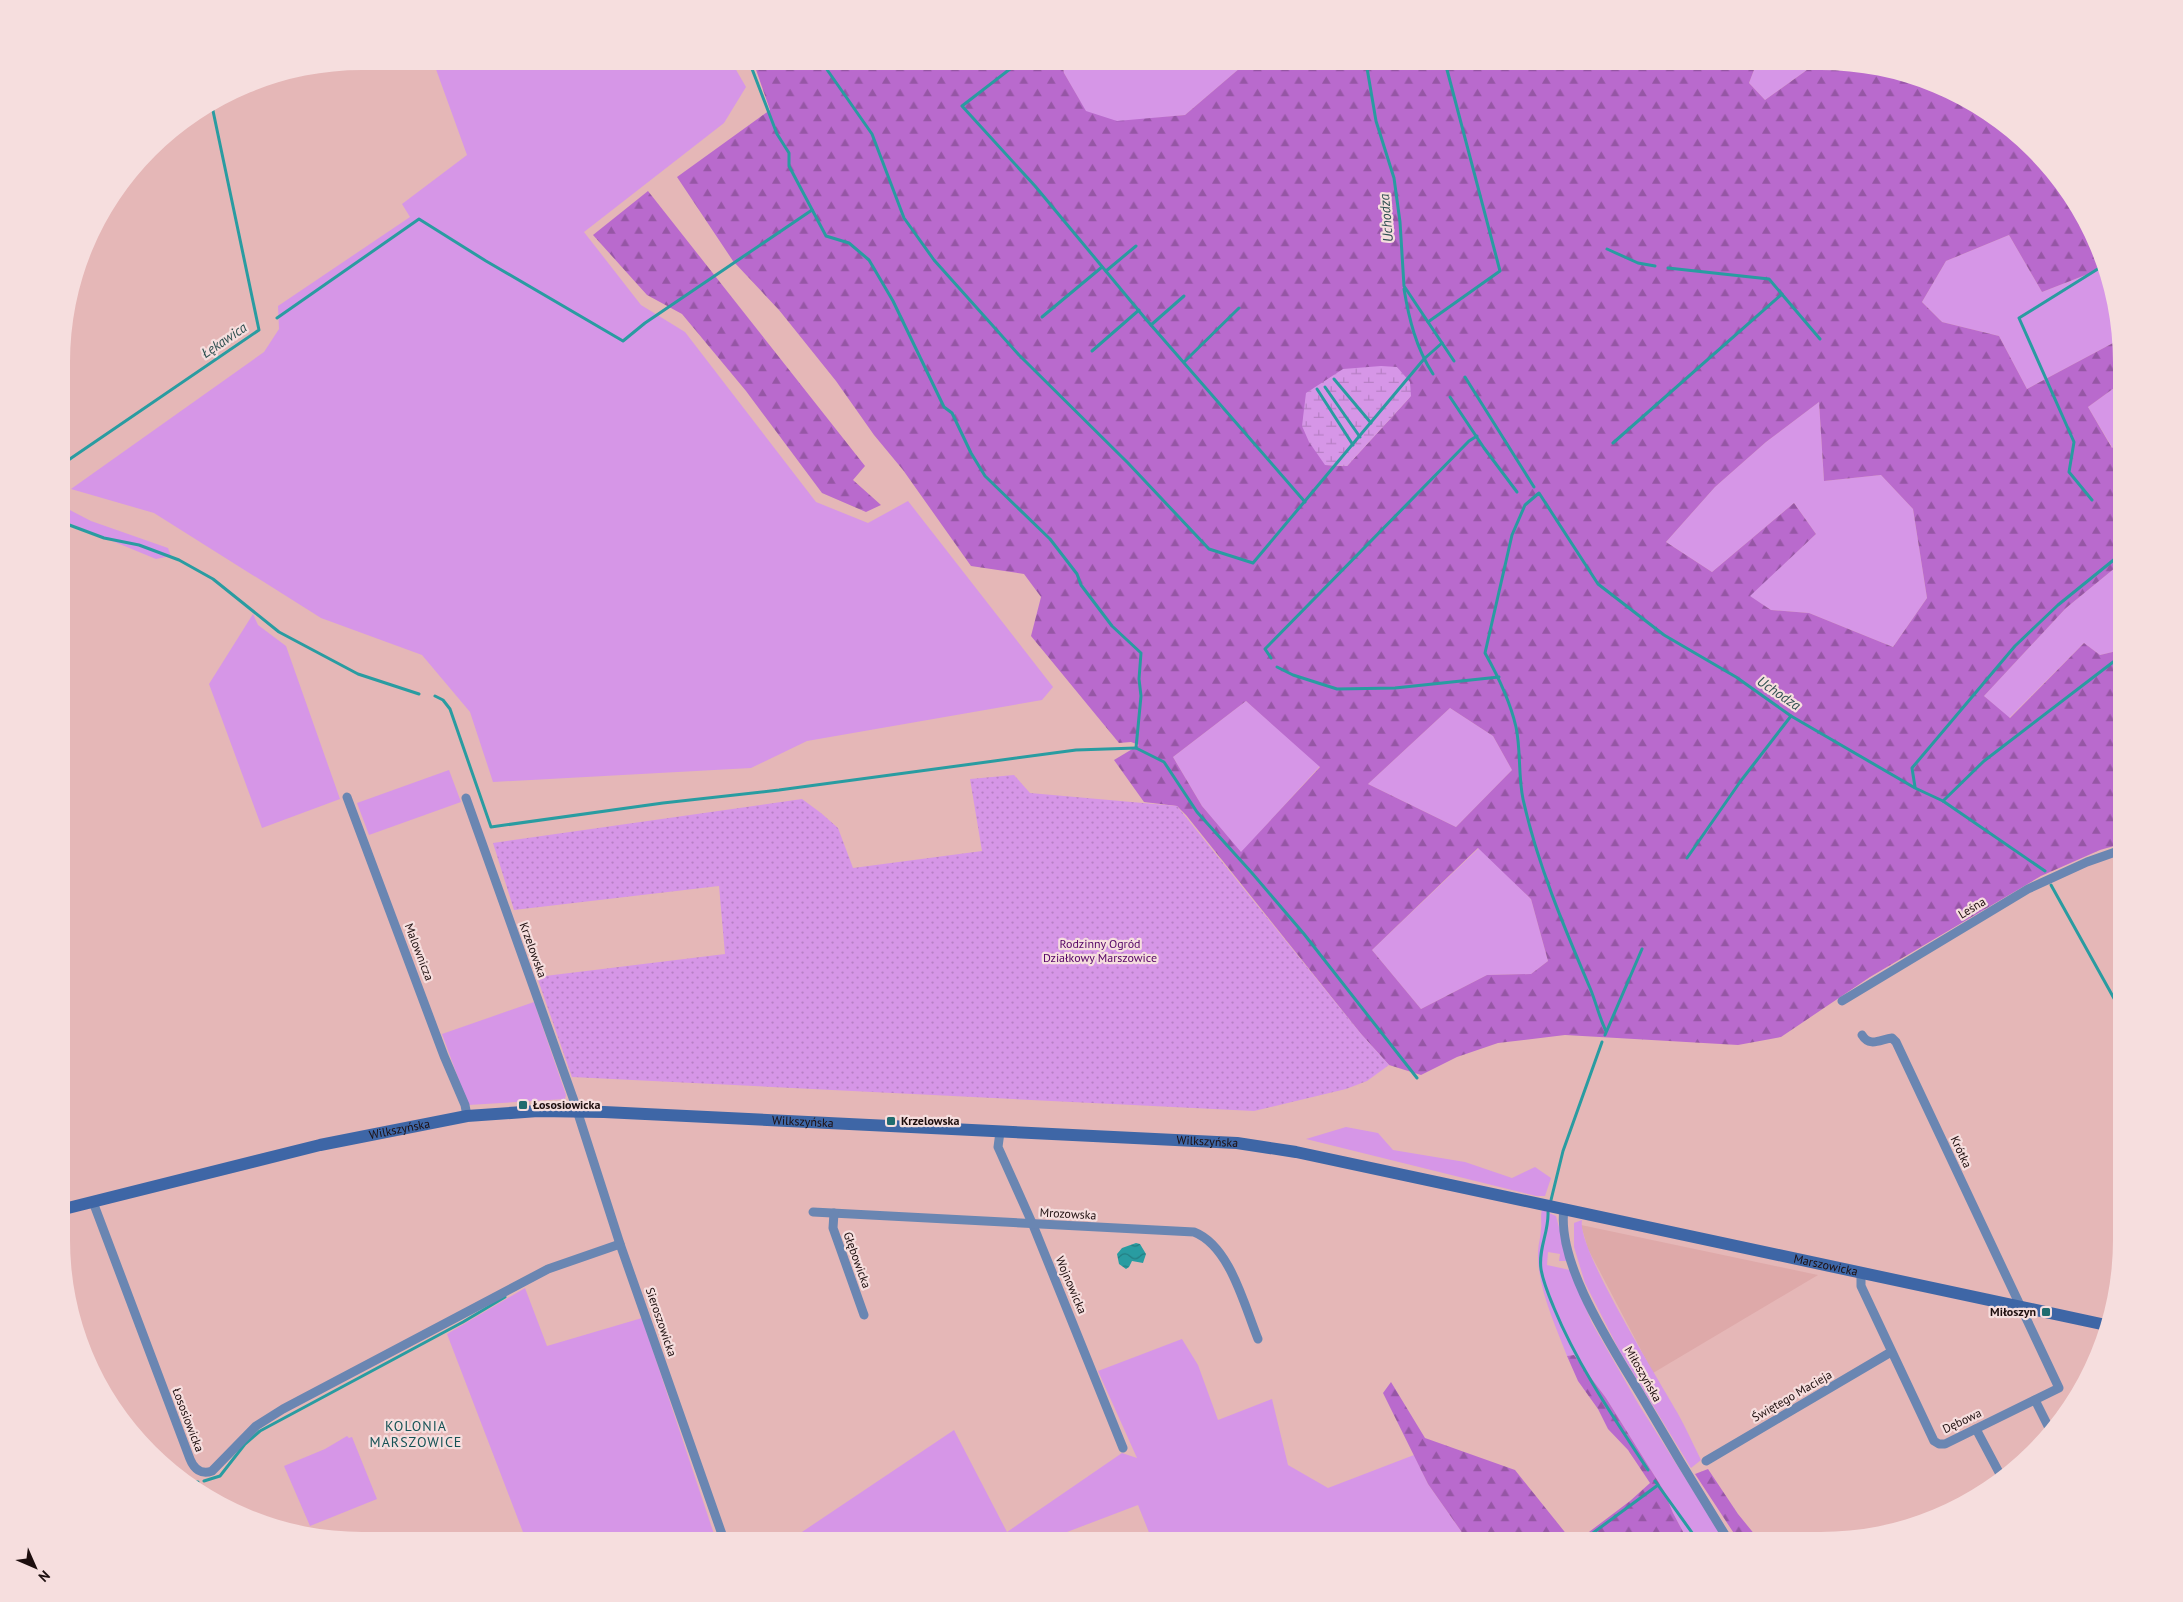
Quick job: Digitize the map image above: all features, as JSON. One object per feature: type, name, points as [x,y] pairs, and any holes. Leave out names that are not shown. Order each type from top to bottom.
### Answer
[{"type":"street","name":"Malownicza","points":[[347,797],[444,1056],[465,1105],[467,1116]]},
{"type":"street","name":"Krzelowska","points":[[466,798],[577,1111]]},
{"type":"street","name":"Leśna","points":[[1842,1001],[2028,889],[2087,862],[2113,853]]},
{"type":"street","name":"Krótka","points":[[1862,1035],[1865,1040],[1871,1043],[1892,1038],[1896,1042],[2022,1307]]},
{"type":"street","name":"Wilkszyńska","points":[[70,1208],[329,1144],[467,1116],[520,1111],[577,1111],[1237,1143],[1296,1152],[1547,1205]]},
{"type":"street","name":"Sieroszowicka","points":[[577,1111],[586,1144],[620,1244],[721,1532]]},
{"type":"street","name":"Wojnowicka","points":[[1000,1132],[998,1147],[1033,1224],[1123,1448]]},
{"type":"street","name":"Łososiowicka","points":[[93,1202],[190,1459],[195,1468],[204,1472],[212,1471],[256,1426],[283,1409],[548,1269],[620,1244]]},
{"type":"street","name":"Marszowicka","points":[[1547,1205],[2100,1324]]},
{"type":"street","name":"Miłoszyńska","points":[[1564,1209],[1566,1237],[1571,1258],[1594,1317],[1723,1532]]},
{"type":"street","name":"Mrozowska","points":[[813,1212],[1194,1232],[1210,1240],[1225,1259],[1258,1339]]},
{"type":"street","name":"Głębowicka","points":[[834,1213],[832,1228],[864,1315]]},
{"type":"street","name":"Dębowa","points":[[1860,1273],[1861,1286],[1891,1352],[1934,1441],[1940,1444],[1945,1444],[2059,1388],[2022,1307]]},
{"type":"street","name":"Świętego Macieja","points":[[1706,1461],[1891,1352]]},
{"type":"street","points":[[2035,1400],[2047,1424]]},
{"type":"street","points":[[1976,1429],[1999,1472]]},
{"type":"shaded area","points":[[1581,1225],[1818,1275],[1653,1373],[1588,1249]]},
{"type":"green space","points":[[436,70],[736,70],[746,87],[724,123],[584,232],[641,305],[685,332],[816,502],[868,523],[908,501],[1053,687],[1042,700],[807,741],[751,768],[493,782],[470,712],[422,655],[321,618],[154,513],[71,489],[264,352],[279,329],[278,306],[410,217],[402,204],[467,155]]},
{"type":"green space","points":[[756,70],[1063,70],[1086,111],[1117,121],[1185,115],[1238,70],[1754,70],[1749,83],[1765,100],[1807,70],[1821,70],[1859,73],[1896,80],[1950,100],[1999,130],[2053,184],[2083,233],[2098,270],[2042,292],[2009,235],[1946,261],[1922,302],[1942,322],[1999,336],[2027,389],[2112,344],[2113,389],[2088,407],[2113,447],[2113,570],[2066,608],[1984,696],[2010,718],[2084,643],[2100,655],[2113,652],[2113,846],[2100,850],[2041,876],[1870,977],[1781,1037],[1738,1045],[1565,1035],[1498,1043],[1457,1057],[1421,1075],[1389,1065],[1361,1034],[1186,815],[1177,806],[1144,802],[1114,760],[1139,745],[1131,742],[1119,743],[1031,636],[1041,597],[1024,574],[971,566],[903,470],[874,435],[836,381],[779,310],[733,261],[677,177],[770,110]],"holes":[[[1411,396],[1347,466],[1325,465]],[[1819,402],[1824,481],[1881,475],[1913,509],[1927,598],[1893,647],[1809,613],[1771,610],[1750,596],[1816,534],[1794,503],[1712,572],[1666,542],[1715,487],[1766,442]],[[1246,701],[1320,767],[1241,852],[1202,806],[1173,757]],[[1450,708],[1493,736],[1512,770],[1456,827],[1368,784]],[[1478,848],[1531,899],[1548,961],[1531,974],[1487,975],[1421,1009],[1372,950]]]},
{"type":"green space","points":[[1063,70],[1238,70],[1185,115],[1117,122],[1086,112]]},
{"type":"green space","points":[[1754,70],[1807,70],[1765,100],[1749,83]]},
{"type":"green space","points":[[648,191],[865,466],[853,480],[881,505],[866,512],[822,493],[746,391],[682,314],[647,295],[593,235]]},
{"type":"green space","points":[[2009,235],[2042,292],[2098,270],[2107,305],[2112,344],[2027,389],[1999,336],[1942,322],[1922,302],[1946,261]]},
{"type":"green space","points":[[1381,366],[1397,367],[1410,382],[1411,396],[1347,466],[1325,465],[1309,442],[1302,426],[1306,393],[1343,369]]},
{"type":"green space","points":[[2113,389],[2113,449],[2088,407]]},
{"type":"green space","points":[[1819,402],[1824,481],[1881,475],[1913,509],[1927,598],[1893,647],[1809,613],[1771,610],[1749,596],[1816,534],[1794,503],[1712,572],[1666,542],[1715,487],[1766,442]]},
{"type":"green space","points":[[70,510],[91,521],[168,548],[171,556],[156,559],[70,523]]},
{"type":"green space","points":[[2113,570],[2113,652],[2100,655],[2084,643],[2009,718],[1984,696],[2066,608]]},
{"type":"green space","points":[[253,614],[258,625],[286,646],[340,799],[262,828],[209,684]]},
{"type":"green space","points":[[1246,701],[1320,766],[1241,853],[1202,806],[1173,757]]},
{"type":"green space","points":[[1450,708],[1493,736],[1512,770],[1456,827],[1368,784]]},
{"type":"green space","points":[[449,770],[461,802],[369,835],[357,803]]},
{"type":"green space","name":"Rodzinny Ogród Działkowy Marszowice","points":[[1014,775],[1030,793],[1177,806],[1361,1034],[1389,1065],[1367,1081],[1346,1089],[1254,1111],[572,1077],[537,977],[725,954],[719,886],[514,910],[493,843],[802,799],[838,828],[853,868],[982,851],[970,779]]},
{"type":"green space","points":[[1479,848],[1531,899],[1548,961],[1531,974],[1487,975],[1421,1009],[1372,950]]},
{"type":"green space","points":[[534,1002],[566,1095],[565,1099],[468,1105],[442,1034]]},
{"type":"green space","points":[[1346,1127],[1378,1133],[1393,1150],[1465,1162],[1512,1178],[1535,1167],[1551,1178],[1545,1196],[1536,1196],[1306,1139]]},
{"type":"green space","points":[[1542,1210],[1556,1216],[1568,1261],[1559,1261],[1560,1254],[1548,1252],[1547,1265],[1570,1270],[1592,1323],[1639,1405],[1719,1532],[1683,1532],[1664,1491],[1606,1398],[1574,1355],[1567,1356],[1540,1279],[1538,1252]]},
{"type":"green space","points":[[1582,1220],[1584,1235],[1605,1285],[1677,1412],[1701,1460],[1691,1468],[1619,1350],[1585,1283],[1574,1247],[1574,1223]]},
{"type":"green space","points":[[525,1288],[547,1346],[642,1318],[713,1532],[523,1532],[447,1334]]},
{"type":"green space","points":[[1182,1339],[1198,1365],[1218,1420],[1272,1399],[1288,1465],[1328,1488],[1414,1455],[1428,1484],[1462,1532],[1149,1532],[1138,1505],[1067,1532],[1007,1532],[1122,1453],[1137,1458],[1098,1371]]},
{"type":"green space","points":[[1574,1355],[1606,1398],[1664,1491],[1683,1532],[1589,1532],[1630,1501],[1650,1483],[1628,1450],[1608,1429],[1598,1409],[1578,1381],[1567,1356]]},
{"type":"green space","points":[[1391,1382],[1425,1438],[1515,1470],[1565,1532],[1462,1532],[1428,1484],[1383,1393]]},
{"type":"green space","points":[[954,1430],[1007,1532],[802,1532]]},
{"type":"green space","points":[[347,1436],[349,1438],[352,1437],[377,1499],[310,1526],[284,1466],[325,1449]]},
{"type":"green space","points":[[1708,1469],[1738,1514],[1753,1532],[1733,1532],[1695,1474]]},
{"type":"water","points":[[1136,1243],[1140,1244],[1146,1254],[1143,1263],[1132,1261],[1126,1269],[1119,1264],[1117,1254],[1122,1248]]},
{"type":"waterway","points":[[752,70],[777,134],[789,153],[789,166],[826,236],[849,243],[869,260],[893,301],[944,407],[952,413],[971,453],[985,476],[1050,539],[1077,574],[1081,585],[1112,626],[1141,653],[1139,679],[1141,696],[1136,748],[1164,762],[1197,812],[1304,934],[1417,1078]]},
{"type":"waterway","points":[[827,70],[872,134],[904,218],[934,260],[1019,355],[1128,463],[1209,549],[1253,563],[1424,359],[1442,343]]},
{"type":"waterway","points":[[1009,70],[962,106],[1035,186],[1144,317],[1305,502]]},
{"type":"waterway","name":"Uchodza","points":[[1367,70],[1376,121],[1394,178],[1400,222],[1404,286],[1454,361]]},
{"type":"waterway","points":[[1428,322],[1500,271],[1447,70]]},
{"type":"waterway","name":"Łękawica","points":[[70,459],[259,330],[213,111]]},
{"type":"waterway","points":[[277,318],[419,219],[486,261],[623,341],[645,323],[812,210]]},
{"type":"waterway","points":[[1106,271],[1136,246]]},
{"type":"waterway","points":[[1607,249],[1638,263],[1655,266]]},
{"type":"waterway","points":[[1042,317],[1102,267]]},
{"type":"waterway","points":[[1668,268],[1769,279],[1820,339]]},
{"type":"waterway","points":[[2092,500],[2069,472],[2074,442],[2019,318],[2097,269]]},
{"type":"waterway","points":[[1404,289],[1414,333],[1422,354],[1433,374]]},
{"type":"waterway","points":[[1613,443],[1782,294]]},
{"type":"waterway","points":[[1151,325],[1184,296]]},
{"type":"waterway","points":[[1184,362],[1239,308]]},
{"type":"waterway","points":[[1092,351],[1139,310]]},
{"type":"waterway","name":"Uchodza","points":[[1465,377],[1534,487]]},
{"type":"waterway","points":[[1334,379],[1371,423]]},
{"type":"waterway","points":[[1325,387],[1360,437]]},
{"type":"waterway","points":[[1317,389],[1353,445]]},
{"type":"waterway","points":[[1450,397],[1484,448],[1517,492]]},
{"type":"waterway","points":[[1271,658],[1265,649],[1469,441],[1477,436]]},
{"type":"waterway","name":"Uchodza","points":[[1606,1031],[1552,895],[1536,847],[1523,799],[1516,727],[1503,689],[1485,653],[1512,535],[1525,505],[1539,493],[1598,584],[1664,635],[1736,677],[1791,716],[1915,788],[1943,801],[2045,871]]},
{"type":"waterway","points":[[70,525],[104,538],[139,545],[179,560],[213,579],[279,632],[358,674],[419,694]]},
{"type":"waterway","points":[[1915,787],[1912,768],[2015,646],[2058,605],[2113,560]]},
{"type":"waterway","points":[[1943,801],[1984,761],[2113,662]]},
{"type":"waterway","points":[[1277,667],[1293,675],[1337,689],[1395,688],[1499,677]]},
{"type":"waterway","points":[[435,696],[443,700],[450,709],[491,827],[1076,750],[1136,748]]},
{"type":"waterway","points":[[1687,858],[1740,782],[1791,716]]},
{"type":"waterway","name":"Uchodza","points":[[2051,885],[2113,997]]},
{"type":"waterway","points":[[1605,1035],[1642,949]]},
{"type":"waterway","points":[[1551,1200],[1563,1151],[1602,1042]]},
{"type":"waterway","points":[[1548,1212],[1540,1262],[1548,1294],[1585,1371],[1648,1470]]},
{"type":"waterway","points":[[204,1481],[220,1476],[245,1444],[260,1431],[463,1322],[505,1297]]},
{"type":"waterway","points":[[1655,1481],[1692,1532]]},
{"type":"waterway","name":"Łękawica","points":[[1594,1532],[1658,1485]]},
{"type":"place","name":"Łososiowicka","points":[[523,1105]]},
{"type":"place","name":"Krzelowska","points":[[891,1121]]},
{"type":"place","name":"Miłoszyn","points":[[2046,1312]]},
{"type":"district","name":"KOLONIA MARSZOWICE","points":[[416,1434]]}]
